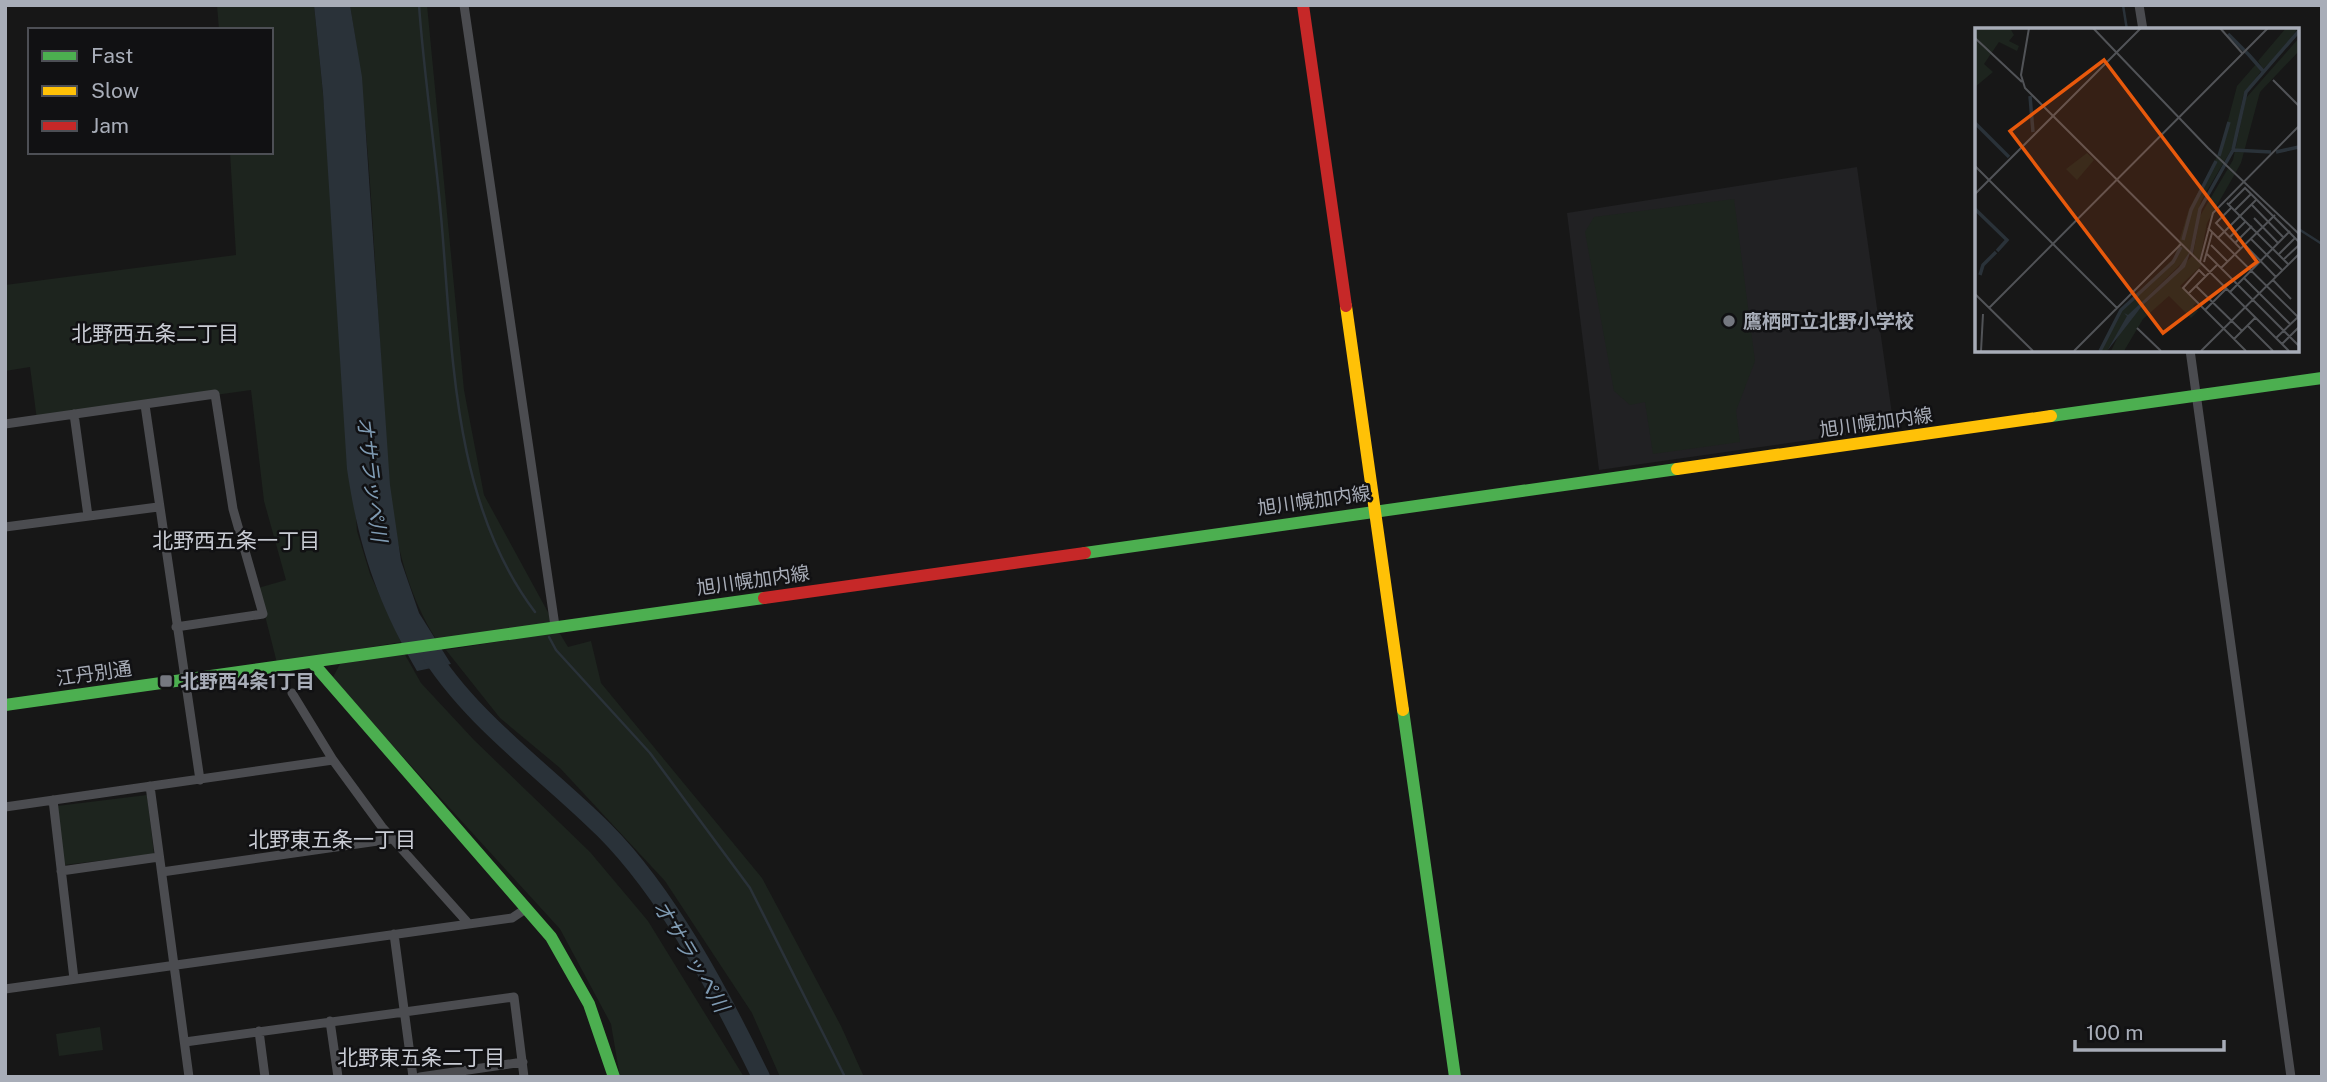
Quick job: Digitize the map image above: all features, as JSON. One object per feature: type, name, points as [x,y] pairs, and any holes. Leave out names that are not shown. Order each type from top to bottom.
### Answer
[{"type":"main road","points":[[1303,5],[1455,1077]]},
{"type":"main road","name":"旭川幌加内線","points":[[312,662],[358,653],[2322,378]]},
{"type":"main road","points":[[312,662],[527,908],[568,961],[601,1028],[614,1077]]},
{"type":"main road","name":"江丹別通","points":[[5,705],[312,662]]},
{"type":"street","points":[[464,5],[555,626]]},
{"type":"street","points":[[2139,5],[2143,28]]},
{"type":"street","points":[[2190,352],[2291,1077]]},
{"type":"street","points":[[5,424],[215,394],[233,509],[263,614],[176,627]]},
{"type":"street","points":[[145,405],[200,780]]},
{"type":"street","points":[[74,414],[88,516]]},
{"type":"street","points":[[5,527],[158,507]]},
{"type":"street","points":[[292,692],[333,760],[392,839],[468,923]]},
{"type":"street","points":[[5,807],[333,760]]},
{"type":"street","points":[[150,786],[189,1077]]},
{"type":"street","points":[[53,800],[74,979]]},
{"type":"street","points":[[162,872],[392,839]]},
{"type":"street","points":[[61,871],[159,857]]},
{"type":"street","points":[[5,989],[512,918],[527,908]]},
{"type":"street","points":[[394,934],[413,1077]]},
{"type":"street","points":[[185,1042],[514,997],[524,1077]]},
{"type":"street","points":[[330,1021],[338,1077]]},
{"type":"street","points":[[259,1031],[265,1077]]},
{"type":"street","points":[[420,1077],[523,1062]]},
{"type":"shaded area","points":[[217,5],[314,5],[357,531],[370,574],[401,642],[277,663],[258,588],[286,580],[264,501],[251,390],[37,420],[30,367],[5,371],[5,285],[236,255],[230,154],[273,154],[273,28],[219,28]]},
{"type":"shaded area","points":[[350,5],[427,5],[464,390],[484,495],[555,625],[436,639],[406,574],[397,539],[387,468],[366,138]]},
{"type":"shaded area","name":"鷹栖町立北野小学校","points":[[1857,167],[1894,428],[1599,470],[1567,213]]},
{"type":"shaded area","points":[[1734,199],[1755,361],[1736,411],[1740,442],[1653,454],[1645,402],[1630,405],[1614,391],[1585,232],[1594,217]]},
{"type":"shaded area","points":[[559,632],[568,647],[591,641],[601,683],[762,878],[841,1026],[864,1077],[780,1077],[752,1013],[665,881],[560,768],[500,718],[446,650]]},
{"type":"shaded area","points":[[404,653],[421,683],[474,740],[590,852],[648,921],[744,1077],[620,1077],[611,1024],[560,929],[332,679],[340,664]]},
{"type":"shaded area","points":[[147,795],[154,854],[64,865],[57,806]]},
{"type":"shaded area","points":[[100,1027],[103,1050],[59,1056],[56,1034]]},
{"type":"water","points":[[314,5],[350,5],[362,77],[390,485],[401,561],[419,613],[451,664],[417,671],[391,621],[372,574],[357,524],[347,469],[323,93]]},
{"type":"waterway","points":[[419,5],[461,422],[472,473],[487,522],[507,569],[535,612]]},
{"type":"waterway","points":[[2123,5],[2127,28]]},
{"type":"waterway","points":[[2299,229],[2322,244]]},
{"type":"waterway","points":[[549,637],[556,650],[650,753],[750,888],[845,1077]]},
{"type":"waterway","name":"オサラッペ川","points":[[426,647],[464,698],[604,830],[650,884],[711,980],[761,1077]]},
{"type":"traffic: fast","points":[[2051,416],[2322,378]]},
{"type":"traffic: fast","points":[[1085,553],[1677,469]]},
{"type":"traffic: fast","points":[[5,705],[764,598]]},
{"type":"traffic: fast","points":[[312,662],[551,937],[589,1004],[614,1077]]},
{"type":"traffic: fast","points":[[1403,710],[1455,1077]]},
{"type":"traffic: slow","points":[[1346,306],[1403,710]]},
{"type":"traffic: slow","points":[[1677,469],[2051,416]]},
{"type":"traffic: jam","points":[[1303,5],[1346,306]]},
{"type":"traffic: jam","points":[[764,598],[1085,553]]},
{"type":"place","name":"鷹栖町立北野小学校","points":[[1729,321]]},
{"type":"place","name":"北野西4条1丁目","points":[[166,681]]},
{"type":"district","name":"北野西五条二丁目","points":[[155,333]]},
{"type":"district","name":"北野西五条一丁目","points":[[236,540]]},
{"type":"district","name":"北野東五条一丁目","points":[[332,839]]},
{"type":"district","name":"北野東五条二丁目","points":[[421,1057]]}]
